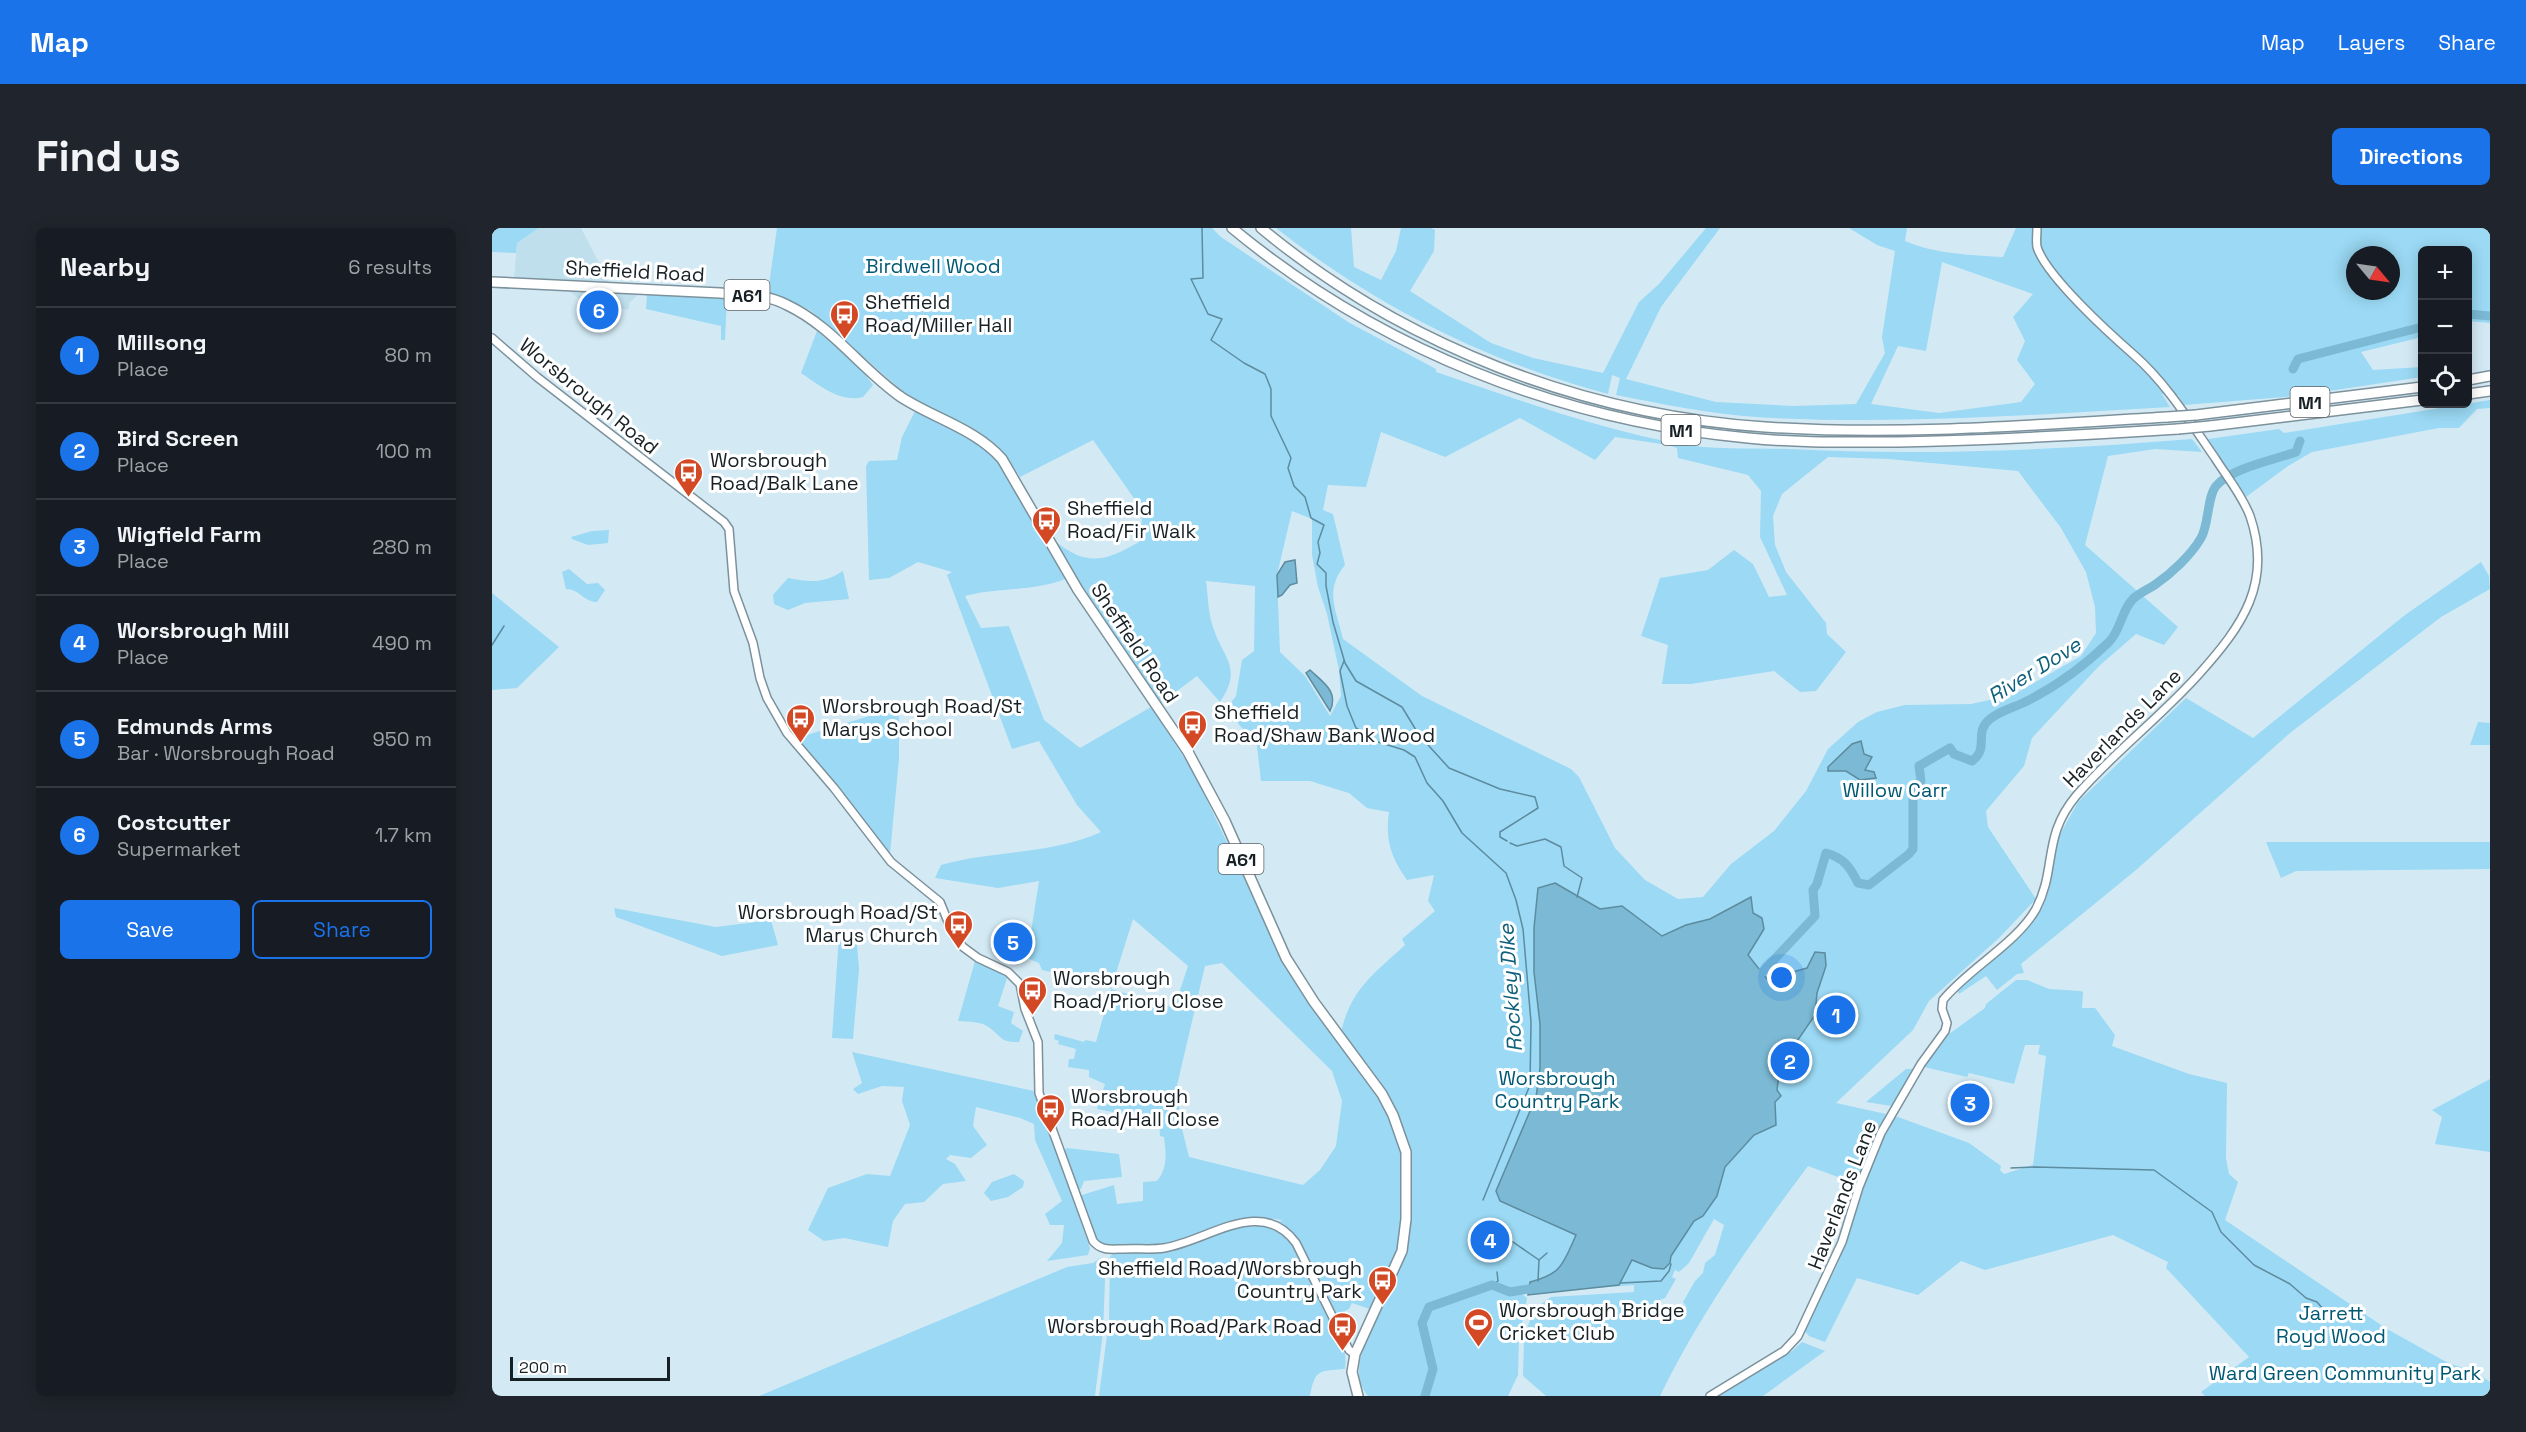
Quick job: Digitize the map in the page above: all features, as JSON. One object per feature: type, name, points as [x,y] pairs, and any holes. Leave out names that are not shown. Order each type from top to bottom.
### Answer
[{"type":"highway","name":"M1","points":[[1232,228],[1284,268],[1326,296],[1409,343],[1463,368],[1526,392],[1610,416],[1684,431],[1789,441],[1970,440],[2178,429],[2418,400]]},
{"type":"highway","name":"M1","points":[[1261,228],[1332,280],[1386,314],[1441,342],[1530,379],[1584,396],[1714,422],[1820,429],[1980,427],[2196,415],[2418,387]]},
{"type":"highway","name":"Sheffield Road","points":[[492,282],[720,293],[757,296],[780,302],[799,311],[821,327],[902,398],[984,442],[1002,459],[1090,608],[1188,752],[1225,821],[1286,958],[1314,1002],[1382,1094],[1401,1132],[1406,1152],[1407,1186],[1402,1251],[1355,1354]]},
{"type":"highway","points":[[2472,379],[2490,376]]},
{"type":"highway","points":[[2472,393],[2490,391]]},
{"type":"highway","name":"A61","points":[[1355,1354],[1352,1372],[1358,1396]]},
{"type":"street","name":"Haverlands Lane","points":[[1710,1396],[1784,1351],[1798,1336],[1832,1268],[1868,1162],[1881,1133],[1921,1064],[1945,1031],[1947,1023],[1942,1009],[1943,1000],[2032,916],[2044,888],[2053,837],[2063,813],[2075,798],[2184,692],[2224,648],[2241,622],[2253,592],[2257,558],[2255,537],[2250,516],[2232,483],[2164,387],[2140,361],[2102,327],[2050,269],[2037,246],[2037,228]]},
{"type":"street","name":"Worsbrough Road","points":[[492,338],[537,377],[724,522],[729,529],[734,591],[753,643],[760,678],[767,698],[787,733],[834,788],[891,862],[940,902],[953,934],[963,947],[978,958],[1008,972],[1020,984],[1025,1009],[1038,1042],[1039,1093],[1089,1232],[1096,1245],[1106,1249],[1165,1248],[1245,1223],[1261,1221],[1276,1225],[1287,1231],[1296,1243],[1349,1350],[1355,1354]]},
{"type":"shaded area","points":[[539,228],[581,228],[609,282],[514,278],[517,243]]},
{"type":"shaded area","points":[[568,290],[639,294],[629,303],[629,309],[613,310],[612,325]]},
{"type":"shaded area","points":[[1295,560],[1297,583],[1290,585],[1278,597],[1277,575],[1285,562]]},
{"type":"shaded area","points":[[1310,670],[1329,688],[1333,698],[1330,711],[1306,673]]},
{"type":"shaded area","points":[[1861,741],[1864,754],[1872,757],[1865,770],[1874,772],[1876,778],[1860,780],[1846,771],[1828,771],[1828,767],[1852,744]]},
{"type":"shaded area","points":[[1555,883],[1600,909],[1622,906],[1662,936],[1686,925],[1710,919],[1751,897],[1753,913],[1762,918],[1764,929],[1748,955],[1767,979],[1807,968],[1815,952],[1825,953],[1826,966],[1817,993],[1815,1015],[1780,1066],[1777,1090],[1781,1096],[1775,1102],[1776,1125],[1754,1135],[1725,1167],[1717,1196],[1703,1216],[1694,1221],[1671,1256],[1670,1263],[1664,1269],[1652,1268],[1632,1260],[1619,1285],[1528,1295],[1530,1282],[1549,1275],[1564,1261],[1576,1235],[1500,1201],[1496,1191],[1536,1097],[1540,1068],[1540,1024],[1534,972],[1534,928],[1538,888]]},
{"type":"green space","points":[[492,228],[539,228],[517,243],[516,253],[492,252]]},
{"type":"green space","points":[[777,228],[1212,228],[1221,237],[1348,322],[1436,369],[1436,372],[1557,412],[1649,438],[1706,447],[1889,452],[2041,449],[2192,439],[2202,452],[2155,449],[2108,456],[2085,545],[2178,627],[2164,645],[2136,634],[2099,666],[2032,738],[2024,766],[1986,811],[1988,827],[2036,899],[2000,937],[1929,1001],[1913,1030],[1836,1103],[1886,1114],[1857,1184],[1808,1166],[1728,1278],[1692,1336],[1660,1396],[1546,1396],[1523,1376],[1524,1339],[1533,1310],[1551,1297],[1634,1292],[1634,1285],[1522,1294],[1527,1298],[1519,1338],[1518,1375],[1508,1396],[1368,1396],[1362,1387],[1359,1367],[1364,1347],[1376,1318],[1370,1309],[1352,1303],[1349,1309],[1330,1318],[1344,1349],[1345,1369],[1324,1371],[1316,1376],[1310,1396],[1099,1396],[1109,1320],[1110,1257],[1114,1252],[1171,1250],[1241,1227],[1262,1226],[1283,1220],[1260,1218],[1237,1221],[1165,1245],[1108,1246],[1095,1240],[1079,1196],[1114,1185],[1117,1204],[1143,1201],[1143,1182],[1157,1181],[1163,1171],[1165,1160],[1164,1137],[1160,1136],[1159,1121],[1097,1109],[1105,1084],[1089,1077],[1089,1070],[1068,1067],[1069,1059],[1074,1059],[1076,1049],[1058,1044],[1059,1041],[1054,1039],[1055,1034],[1084,1042],[1085,1040],[1096,1042],[1111,989],[1100,983],[1042,970],[1039,963],[1027,958],[1039,881],[998,888],[935,878],[941,865],[1062,845],[1101,832],[1077,805],[1039,741],[1012,749],[947,575],[952,572],[918,562],[889,578],[869,580],[866,466],[869,461],[897,460],[902,437],[916,409],[995,456],[1065,579],[1041,586],[965,596],[981,628],[1009,626],[1044,720],[1080,748],[1151,707],[1194,773],[1286,966],[1341,1047],[1342,1028],[1359,991],[1405,945],[1402,939],[1435,911],[1428,901],[1434,875],[1407,880],[1390,848],[1389,812],[1367,808],[1349,793],[1310,781],[1261,781],[1257,746],[1226,709],[1236,696],[1242,660],[1254,651],[1255,586],[1206,581],[1212,624],[1231,671],[1227,690],[1220,702],[1197,676],[1161,703],[1095,608],[1056,542],[1078,555],[1097,558],[1117,554],[1139,542],[1142,520],[1138,504],[1093,440],[1020,477],[1005,454],[994,443],[906,394],[810,310],[768,292]],"holes":[[[1520,418],[1595,460],[1615,437],[1668,445],[1677,448],[1678,458],[1748,475],[1761,491],[1760,537],[1787,595],[1769,597],[1753,564],[1734,550],[1708,570],[1660,578],[1641,636],[1668,645],[1662,684],[1691,684],[1774,671],[1800,692],[1816,691],[1846,652],[1827,634],[1826,623],[1786,572],[1775,545],[1773,516],[1782,494],[1828,457],[1888,459],[2018,471],[2061,528],[2086,572],[2095,607],[2096,633],[2081,656],[2013,695],[1971,704],[1905,705],[1877,712],[1858,722],[1828,749],[1806,791],[1774,831],[1731,864],[1703,897],[1678,899],[1645,880],[1615,848],[1579,777],[1571,769],[1422,696],[1343,639],[1333,592],[1335,583],[1345,565],[1333,514],[1323,510],[1328,485],[1366,487],[1381,432],[1445,457]],[[1292,511],[1312,519],[1312,555],[1339,670],[1341,696],[1330,716],[1305,676],[1280,652],[1277,575]],[[1133,919],[1188,966],[1174,1008],[1111,989]],[[1222,963],[1332,1071],[1342,1101],[1336,1146],[1320,1170],[1303,1185],[1189,1157],[1181,1125],[1178,1096],[1175,1094],[1205,966]],[[1714,1219],[1724,1225],[1715,1255],[1705,1263],[1703,1273],[1695,1281],[1683,1302],[1687,1308],[1679,1313],[1660,1306],[1657,1301],[1665,1298],[1676,1279],[1672,1277],[1675,1270],[1679,1272],[1689,1263]]]},
{"type":"green space","points":[[1276,228],[1351,228],[1354,267],[1381,280],[1396,251],[1401,228],[1431,228],[1435,230],[1434,251],[1410,291],[1491,343],[1533,358],[1603,373],[1639,302],[1659,284],[1706,228],[1720,228],[1661,307],[1626,379],[1716,402],[1793,406],[1856,404],[1885,353],[1882,337],[1895,251],[1877,245],[1849,228],[1907,228],[1905,241],[1928,249],[2003,257],[2016,228],[2490,228],[2490,323],[2472,321],[2472,246],[2418,246],[2418,338],[2361,352],[2373,370],[2418,367],[2418,378],[2296,396],[2184,405],[2178,395],[2162,394],[2170,407],[2015,416],[1860,420],[1738,416],[1616,395],[1620,378],[1612,375],[1608,394],[1563,381],[1476,348],[1433,328],[1352,282]],"holes":[[[1942,262],[2033,294],[2013,317],[2025,341],[2017,360],[2035,384],[2021,402],[1939,413],[1871,404],[1898,346],[1926,351]]]},
{"type":"green space","points":[[647,295],[727,299],[725,340],[721,340],[721,326],[646,309]]},
{"type":"green space","points":[[817,331],[861,369],[873,385],[863,397],[838,395],[801,373]]},
{"type":"green space","points":[[2490,400],[2490,408],[2477,409],[2459,428],[2439,428],[2312,452],[2288,466],[2246,497],[2208,439],[2279,429],[2284,433],[2440,408],[2472,408],[2472,403]]},
{"type":"green space","points":[[609,530],[608,543],[588,545],[571,537],[592,531]]},
{"type":"green space","points":[[2481,562],[2489,576],[2490,589],[2441,617],[2290,733],[2136,870],[2021,964],[2024,973],[2017,974],[1997,990],[1986,976],[1959,994],[1957,990],[2035,920],[2047,896],[2058,838],[2078,802],[2186,698],[2253,738],[2405,615]]},
{"type":"green space","points":[[569,569],[587,584],[598,583],[605,590],[597,602],[566,589],[562,572]]},
{"type":"green space","points":[[843,571],[849,599],[805,603],[788,610],[774,604],[773,595],[788,578],[817,581]]},
{"type":"green space","points":[[492,593],[559,647],[517,688],[492,690]]},
{"type":"green space","points":[[899,707],[899,759],[890,854],[797,738]]},
{"type":"green space","points":[[2478,722],[2490,723],[2490,745],[2470,745]]},
{"type":"green space","points":[[2266,842],[2490,842],[2490,869],[2296,871],[2281,878]]},
{"type":"green space","points":[[614,908],[716,927],[771,920],[778,945],[722,956],[616,917]]},
{"type":"green space","points":[[856,932],[859,969],[853,1039],[832,1038],[839,936]]},
{"type":"green space","points":[[975,961],[1008,975],[998,1006],[1014,1012],[1011,1023],[1023,1031],[1019,1042],[1005,1040],[983,1024],[958,1021]]},
{"type":"green space","points":[[2016,980],[2027,980],[2049,989],[2081,991],[2083,992],[2082,1008],[2095,1008],[2115,1035],[2112,1046],[2189,1074],[2227,1083],[2226,1158],[2229,1174],[2238,1182],[2225,1220],[2387,1329],[2448,1363],[2476,1372],[2490,1382],[2490,1396],[2205,1396],[2201,1392],[2249,1357],[2166,1268],[2168,1262],[2113,1235],[1985,1270],[1961,1261],[1918,1295],[1857,1278],[1825,1342],[1809,1336],[1805,1331],[1838,1263],[1872,1162],[1894,1117],[1969,1143],[2001,1166],[2000,1170],[2004,1174],[2033,1165],[2046,1056],[2038,1054],[2040,1045],[2025,1045],[2014,1084],[1969,1073],[1967,1077],[1924,1067],[1949,1034],[1985,1008],[1986,1004]]},
{"type":"green space","points":[[852,1052],[1034,1091],[1090,1248],[1088,1255],[1047,1261],[1062,1243],[1064,1225],[1050,1225],[1045,1214],[1062,1201],[1035,1140],[1034,1124],[1020,1118],[976,1107],[973,1126],[987,1145],[971,1158],[950,1155],[946,1159],[955,1164],[966,1181],[943,1184],[924,1202],[905,1204],[893,1221],[888,1247],[844,1238],[824,1241],[808,1230],[828,1188],[867,1174],[890,1176],[910,1125],[902,1101],[904,1087],[882,1086],[858,1094],[853,1089],[862,1083]]},
{"type":"green space","points":[[1906,1069],[1913,1069],[1892,1106],[1866,1102]]},
{"type":"green space","points":[[2490,1079],[2490,1152],[2435,1144],[2442,1117],[2432,1110]]},
{"type":"green space","points":[[1067,1148],[1119,1154],[1122,1177],[1084,1181],[1081,1189],[1076,1190],[1063,1151]]},
{"type":"green space","points":[[1014,1174],[1024,1181],[1023,1187],[1008,1197],[991,1201],[984,1193],[992,1182]]},
{"type":"green space","points":[[1100,1258],[1104,1262],[1105,1281],[1103,1332],[1095,1396],[759,1396],[1067,1267],[1093,1263]]},
{"type":"green space","points":[[1802,1342],[1825,1351],[1763,1396],[1716,1396],[1792,1351]]},
{"type":"waterway","name":"Rockley Dike","points":[[1202,228],[1203,278],[1191,279],[1208,314],[1222,319],[1211,340],[1244,363],[1265,374],[1271,389],[1271,416],[1291,458],[1288,468],[1294,486],[1305,497],[1311,518],[1324,525],[1318,542],[1320,553],[1317,564],[1326,573],[1326,586],[1333,622],[1345,663],[1356,681],[1402,707],[1419,735],[1449,768],[1500,789],[1535,797],[1538,808],[1500,832],[1500,837],[1507,841]]},
{"type":"waterway","name":"River Dove","points":[[2472,314],[2490,316]]},
{"type":"waterway","name":"River Dove","points":[[2293,369],[2298,359],[2418,328]]},
{"type":"waterway","name":"River Dove","points":[[1755,980],[1815,916],[1813,890],[1826,853],[1846,864],[1858,883],[1869,885],[1909,854],[1913,849],[1913,793],[1921,781],[1919,766],[1950,748],[1954,754],[1972,761],[1980,751],[1983,729],[1990,719],[2046,691],[2089,660],[2113,637],[2133,599],[2162,580],[2187,557],[2204,532],[2211,497],[2216,486],[2242,469],[2296,452],[2300,441]]},
{"type":"waterway","points":[[492,645],[504,626]]},
{"type":"waterway","name":"Rockley Dike","points":[[1344,661],[1340,671],[1347,706],[1356,728],[1378,742],[1404,750],[1415,757],[1427,783],[1443,801],[1462,833],[1506,873],[1516,900],[1523,929],[1531,1022],[1530,1085],[1483,1200]]},
{"type":"waterway","name":"Rockley Dike","points":[[1510,843],[1517,846],[1545,839],[1561,847],[1564,866],[1582,878],[1577,897]]},
{"type":"waterway","points":[[2011,1168],[2154,1170],[2212,1212],[2221,1232],[2254,1265],[2290,1284],[2306,1298],[2317,1302],[2324,1310],[2336,1317]]},
{"type":"waterway","points":[[1510,1240],[1539,1260],[1538,1281]]},
{"type":"waterway","points":[[1539,1260],[1547,1253]]},
{"type":"waterway","points":[[1620,1283],[1661,1281],[1669,1271],[1671,1264]]},
{"type":"waterway","points":[[1492,1285],[1498,1281],[1497,1272]]},
{"type":"waterway","name":"River Dove","points":[[1425,1396],[1433,1369],[1422,1323],[1429,1307],[1492,1285],[1510,1292],[1541,1287]]},
{"type":"place","name":"Costcutter","points":[[599,310]]},
{"type":"place","name":"Sheffield Road/Miller Hall","points":[[844,340]]},
{"type":"place","name":"Worsbrough Road/Balk Lane","points":[[689,498]]},
{"type":"place","name":"Sheffield Road/Fir Walk","points":[[1046,546]]},
{"type":"place","name":"Worsbrough Road/St Marys School","points":[[801,744]]},
{"type":"place","name":"Sheffield Road/Shaw Bank Wood","points":[[1193,750]]},
{"type":"place","name":"Edmunds Arms","points":[[1013,942]]},
{"type":"place","name":"Worsbrough Road/St Marys Church","points":[[959,950]]},
{"type":"place","name":"Millsong","points":[[1836,1015]]},
{"type":"place","name":"Worsbrough Road/Priory Close","points":[[1032,1016]]},
{"type":"place","name":"Bird Screen","points":[[1790,1061]]},
{"type":"place","name":"Wigfield Farm","points":[[1970,1103]]},
{"type":"place","name":"Worsbrough Road/Hall Close","points":[[1050,1134]]},
{"type":"place","name":"Worsbrough Mill","points":[[1490,1240]]},
{"type":"place","name":"Sheffield Road/Worsbrough Country Park","points":[[1383,1306]]},
{"type":"place","name":"Worsbrough Bridge Cricket Club","points":[[1478,1348]]},
{"type":"place","name":"Worsbrough Road/Park Road","points":[[1343,1352]]},
{"type":"park label","name":"Birdwell Wood","points":[[933,266]]},
{"type":"park label","name":"Willow Carr","points":[[1895,790]]},
{"type":"park label","name":"Worsbrough Country Park","points":[[1557,1090]]},
{"type":"park label","name":"Jarrett Royd Wood","points":[[2331,1324]]},
{"type":"park label","name":"Ward Green Community Park","points":[[2345,1373]]}]
